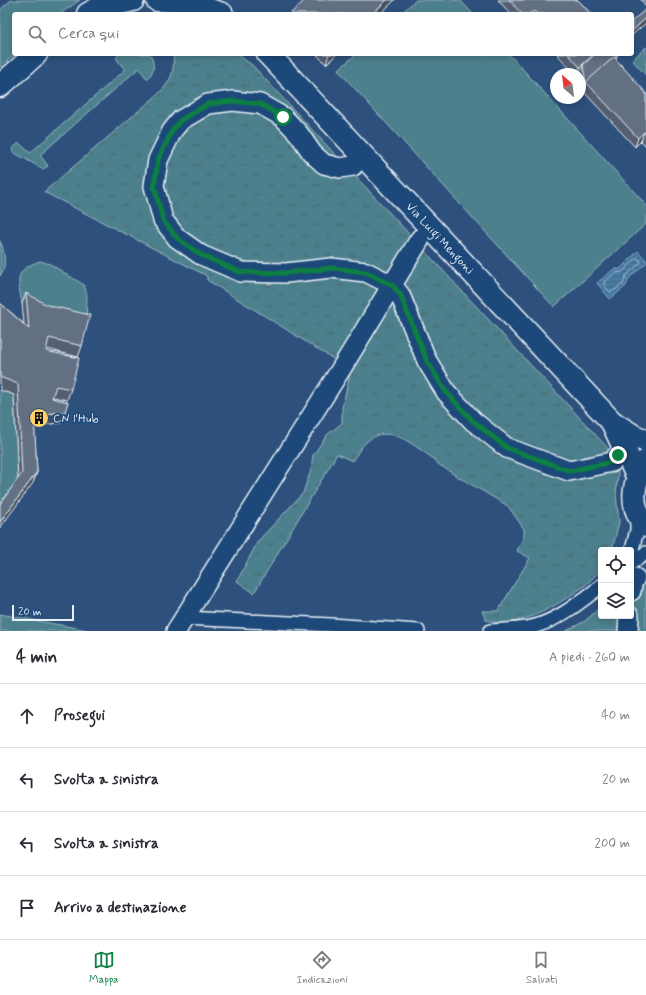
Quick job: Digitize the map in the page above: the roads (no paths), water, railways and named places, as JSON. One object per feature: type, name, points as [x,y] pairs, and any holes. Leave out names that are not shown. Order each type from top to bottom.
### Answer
[{"type":"street","points":[[92,12],[99,8],[133,0]]},
{"type":"street","points":[[157,0],[170,0],[216,12]]},
{"type":"street","points":[[226,0],[234,12]]},
{"type":"street","points":[[0,86],[34,56]]},
{"type":"street","name":"Via Luigi Mengoni","points":[[270,56],[612,422],[642,469]]},
{"type":"street","points":[[353,166],[340,168],[324,164],[312,153],[299,134],[283,117],[260,104],[233,101],[208,104],[181,120],[172,131],[158,160],[154,186],[163,220],[177,238],[201,255],[240,272],[286,273],[332,268],[366,272],[392,285],[400,294],[427,361],[446,392],[473,421],[507,448],[570,471],[612,462],[618,455]]},
{"type":"street","points":[[180,625],[341,369],[420,239]]},
{"type":"street","name":"Via Luigi Mengoni","points":[[612,422],[634,436],[646,441]]},
{"type":"street","points":[[641,517],[634,493],[642,469]]},
{"type":"street","points":[[628,631],[629,619]]},
{"type":"lane","points":[[633,547],[641,517]]},
{"type":"lane","points":[[634,574],[646,553]]},
{"type":"lane","points":[[490,631],[528,628],[554,619],[583,601],[598,588]]},
{"type":"lane","points":[[180,625],[331,625],[418,631]]},
{"type":"water","points":[[638,251],[646,260],[646,263],[629,278],[626,286],[610,299],[597,283],[614,269],[620,269]]},
{"type":"place","name":"CN l'Hub","points":[[39,418]]}]
